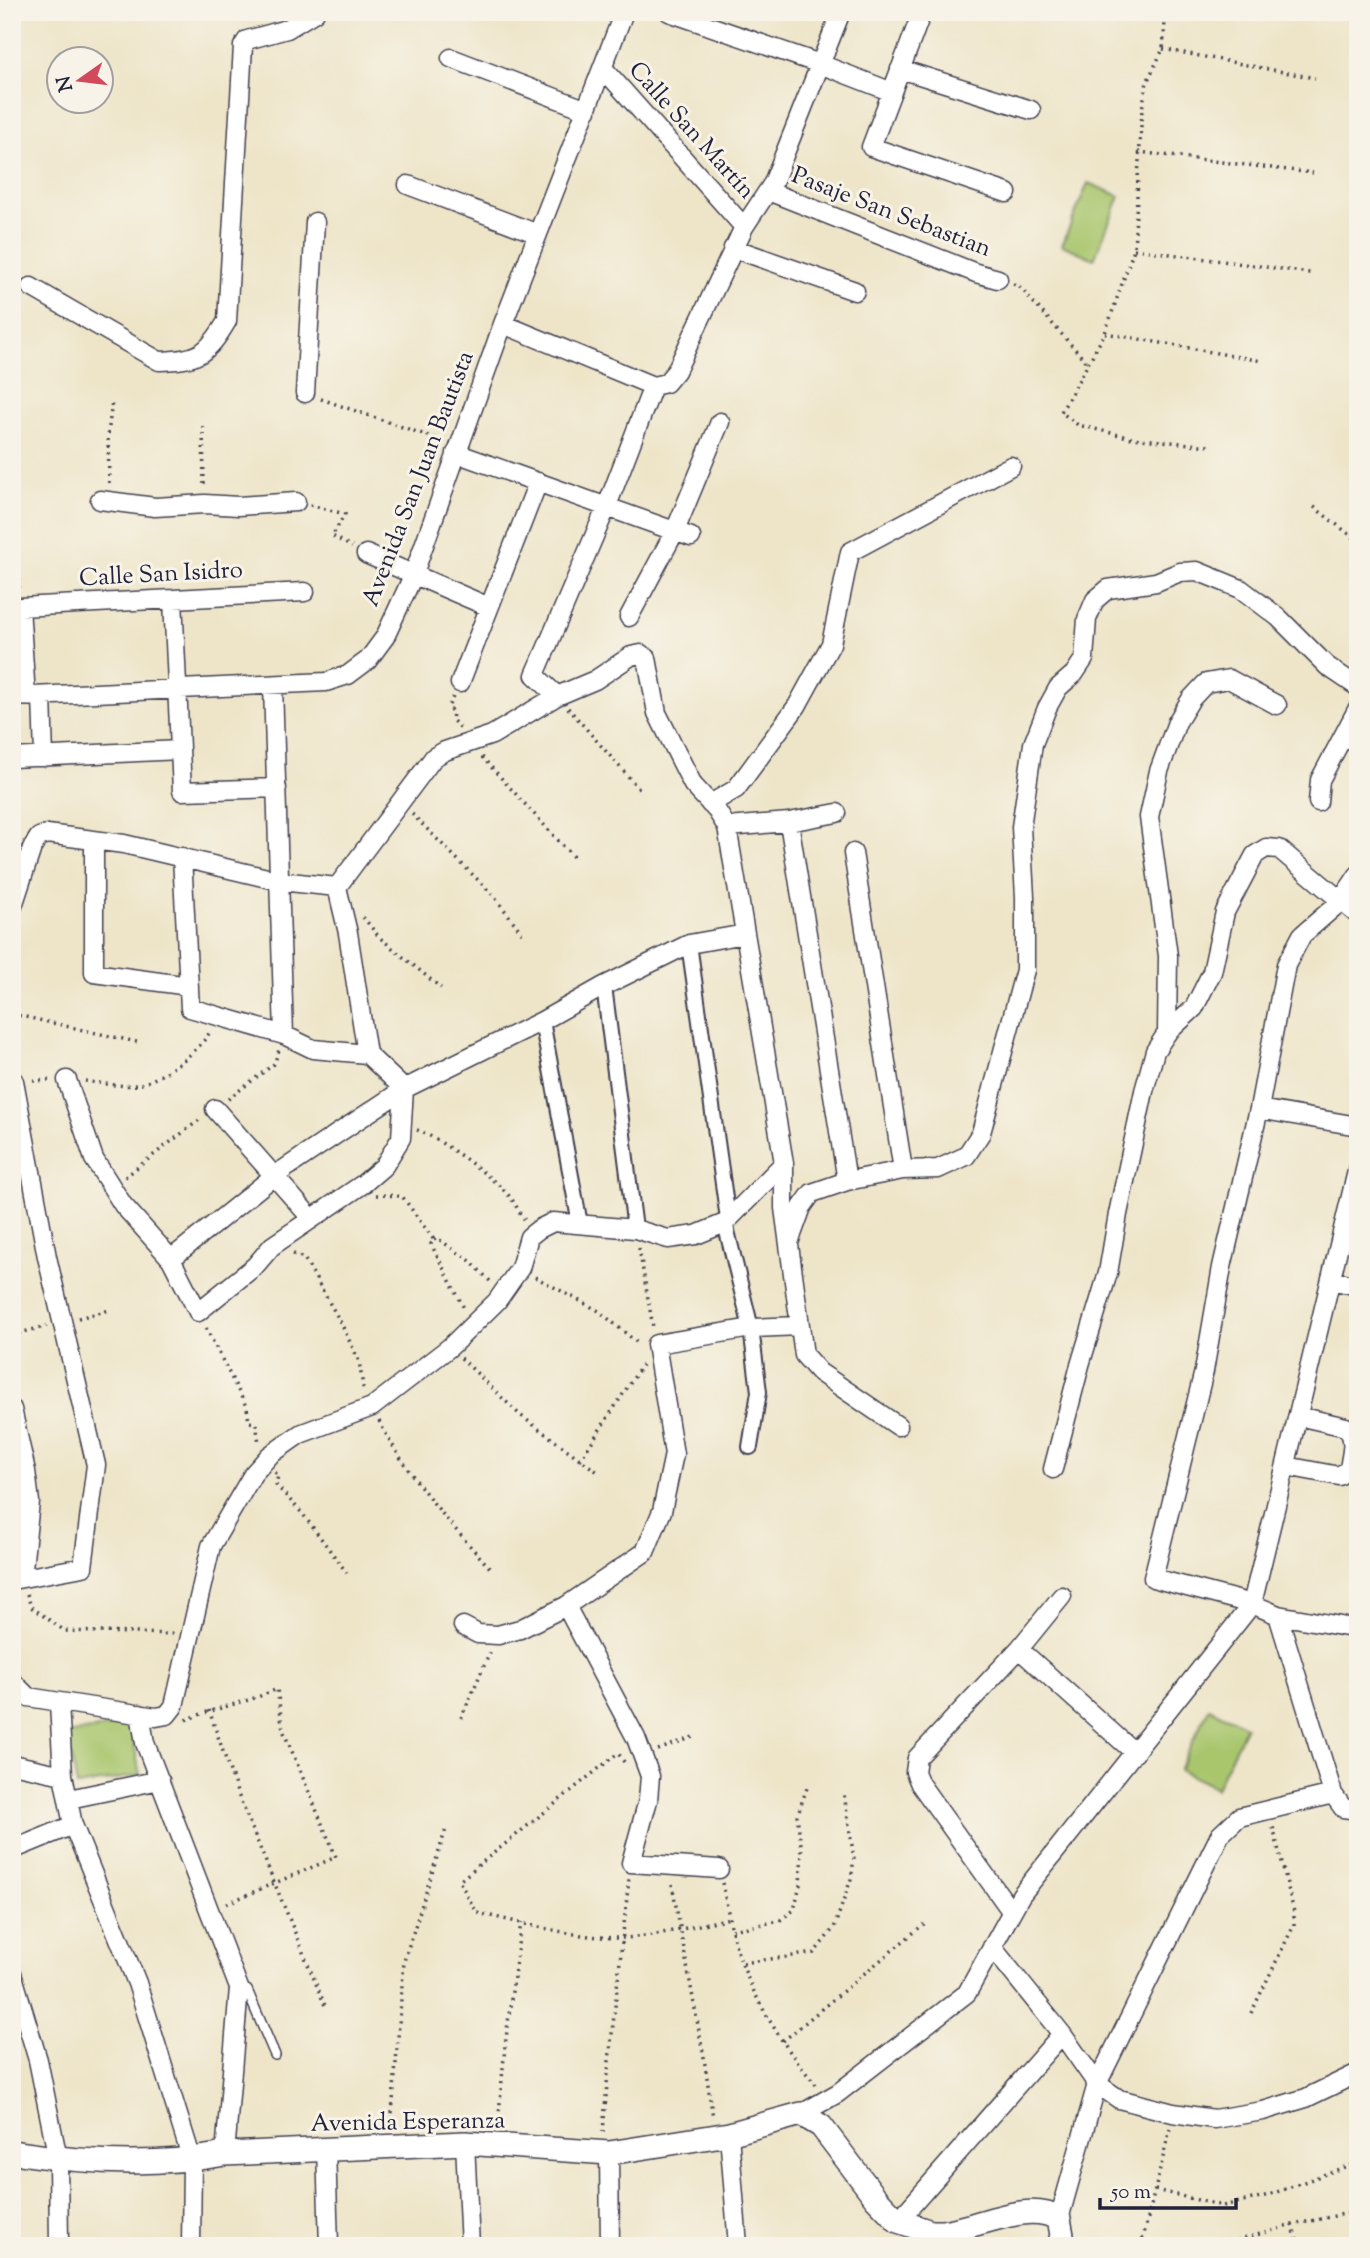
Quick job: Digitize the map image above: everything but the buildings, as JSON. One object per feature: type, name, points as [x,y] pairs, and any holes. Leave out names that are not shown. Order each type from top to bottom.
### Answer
[{"type":"street","points":[[31,287],[159,361],[180,361],[197,356],[213,345],[227,321],[243,46],[247,40],[286,29],[315,12]]},
{"type":"street","name":"Avenida San Juan Bautista","points":[[27,696],[326,682],[348,675],[368,660],[385,637],[413,576],[503,324],[624,12]]},
{"type":"street","points":[[669,12],[892,92]]},
{"type":"street","points":[[503,324],[653,386],[666,383],[676,371],[744,227],[773,183],[841,12]]},
{"type":"street","points":[[922,12],[871,147],[1007,193]]},
{"type":"street","points":[[451,58],[587,110]]},
{"type":"street","name":"Calle San Martín","points":[[603,68],[744,227]]},
{"type":"street","points":[[900,69],[1031,110]]},
{"type":"street","points":[[408,185],[538,234]]},
{"type":"street","name":"Pasaje San Sebastian","points":[[768,191],[976,273],[998,279]]},
{"type":"street","points":[[305,393],[315,222]]},
{"type":"street","points":[[733,248],[855,291]]},
{"type":"street","points":[[557,696],[534,675],[607,506],[653,386]]},
{"type":"street","points":[[629,617],[683,534],[720,422]]},
{"type":"street","points":[[457,450],[683,534]]},
{"type":"street","points":[[710,804],[736,789],[797,706],[831,645],[850,552],[1011,466]]},
{"type":"street","points":[[460,683],[538,482]]},
{"type":"street","points":[[104,501],[155,507],[296,502]]},
{"type":"street","points":[[366,554],[489,607]]},
{"type":"street","points":[[789,1243],[802,1207],[812,1193],[847,1181],[903,1170],[938,1169],[966,1156],[981,1133],[1025,970],[1021,827],[1033,744],[1053,698],[1084,659],[1087,619],[1095,600],[1108,589],[1156,582],[1180,572],[1197,572],[1241,589],[1278,617],[1327,666],[1358,687]]},
{"type":"street","name":"Calle San Isidro","points":[[20,607],[305,592]]},
{"type":"street","points":[[173,599],[182,791],[277,788]]},
{"type":"street","points":[[20,607],[27,696],[44,757]]},
{"type":"street","points":[[337,887],[434,757],[492,736],[557,696],[595,680],[631,656],[641,654],[647,658],[657,713],[693,785],[727,827],[784,1163],[784,1208],[804,1355],[819,1372],[898,1426]]},
{"type":"street","points":[[1167,1033],[1168,956],[1149,817],[1159,771],[1177,722],[1191,699],[1206,683],[1229,679],[1277,705]]},
{"type":"street","points":[[273,686],[284,1035]]},
{"type":"street","points":[[1318,802],[1320,780],[1358,708]]},
{"type":"street","points":[[12,758],[180,750]]},
{"type":"street","points":[[727,827],[789,822],[837,813]]},
{"type":"street","points":[[789,822],[847,1181]]},
{"type":"street","points":[[12,909],[32,848],[38,836],[47,834],[94,840],[280,881],[337,887]]},
{"type":"street","points":[[94,840],[94,972],[189,986]]},
{"type":"street","points":[[1053,1469],[1108,1273],[1144,1091],[1155,1051],[1167,1033],[1194,1007],[1212,972],[1225,912],[1255,855],[1266,848],[1279,849],[1358,915]]},
{"type":"street","points":[[853,853],[903,1170]]},
{"type":"street","points":[[182,858],[190,1008],[284,1035],[313,1049],[368,1054]]},
{"type":"street","points":[[1358,875],[1340,902],[1302,934],[1286,965],[1259,1109],[1222,1266],[1204,1371],[1153,1577],[1252,1604],[1278,1615],[1358,1629]]},
{"type":"street","points":[[67,1080],[94,1159],[123,1206],[171,1259],[198,1312],[255,1266],[272,1247],[384,1166],[401,1138],[404,1089],[368,1054],[348,933],[337,887]]},
{"type":"street","points":[[171,1259],[274,1175],[404,1089],[542,1021],[688,944],[745,934]]},
{"type":"street","points":[[688,944],[727,1221],[751,1328],[759,1392],[750,1447]]},
{"type":"street","points":[[604,986],[635,1229]]},
{"type":"street","points":[[542,1021],[579,1224]]},
{"type":"street","points":[[12,1409],[30,1502],[17,1579],[83,1567],[96,1465],[47,1257],[14,1081]]},
{"type":"street","points":[[215,1109],[311,1218]]},
{"type":"street","points":[[1259,1109],[1358,1126]]},
{"type":"street","points":[[12,1681],[28,1697],[148,1715],[167,1715],[174,1706],[191,1642],[200,1588],[211,1546],[253,1474],[267,1458],[300,1434],[372,1406],[450,1347],[502,1294],[520,1268],[529,1237],[538,1229],[553,1222],[635,1229],[668,1240],[696,1235],[727,1221],[784,1163]]},
{"type":"street","points":[[1059,2219],[1048,2212],[1030,2210],[925,2239],[898,2221],[875,2197],[821,2126],[801,2115],[838,2093],[967,1993],[1021,1895],[1252,1604],[1358,1167]]},
{"type":"street","points":[[1331,1280],[1358,1286]]},
{"type":"street","points":[[463,1626],[478,1634],[498,1635],[520,1629],[566,1606],[645,1552],[662,1511],[674,1454],[652,1348],[751,1328],[800,1326]]},
{"type":"street","points":[[1286,1466],[1339,1476],[1349,1469],[1354,1441],[1346,1427],[1298,1416]]},
{"type":"street","points":[[1011,1911],[920,1784],[915,1772],[917,1758],[1019,1649],[1062,1596]]},
{"type":"street","points":[[566,1606],[636,1738],[650,1776],[648,1800],[631,1863],[719,1869]]},
{"type":"street","points":[[1278,1615],[1333,1794],[1343,1808],[1358,1810]]},
{"type":"street","points":[[1019,1649],[1135,1753]]},
{"type":"street","points":[[59,1703],[63,1776],[73,1825],[137,1983],[192,2160],[191,2246]]},
{"type":"street","points":[[148,1715],[145,1743],[239,1988],[225,2154]]},
{"type":"street","points":[[12,1764],[63,1776]]},
{"type":"street","points":[[69,1799],[160,1780]]},
{"type":"street","points":[[1059,2246],[1062,2235],[1059,2219],[1097,2084],[1220,1835],[1239,1817],[1333,1794]]},
{"type":"street","points":[[12,1850],[73,1825]]},
{"type":"street","points":[[992,1947],[1062,2034],[1097,2084],[1119,2099],[1173,2113],[1214,2119],[1263,2112],[1307,2098],[1358,2073]]},
{"type":"street","points":[[12,1973],[38,2060],[58,2159],[60,2246]]},
{"type":"street","points":[[898,2221],[1062,2034]]},
{"type":"street","name":"Avenida Esperanza","points":[[12,2152],[58,2159],[118,2163],[192,2160],[225,2154],[326,2148],[465,2143],[609,2153],[722,2135],[801,2115]]},
{"type":"street","points":[[722,2135],[738,2246]]},
{"type":"street","points":[[465,2143],[470,2246]]},
{"type":"street","points":[[326,2148],[330,2246]]},
{"type":"street","points":[[609,2153],[610,2246]]},
{"type":"lane","points":[[239,1988],[247,1990],[275,2054]]},
{"type":"path","points":[[1159,12],[1165,22],[1163,49],[1147,82],[1138,152],[1134,249],[1105,333],[1061,412],[1078,425],[1118,435],[1210,446]]},
{"type":"path","points":[[1163,49],[1315,78]]},
{"type":"path","points":[[1138,152],[1313,173]]},
{"type":"path","points":[[1134,249],[1310,273]]},
{"type":"path","points":[[998,279],[1020,286],[1088,364]]},
{"type":"path","points":[[1105,333],[1262,361]]},
{"type":"path","points":[[305,393],[457,450]]},
{"type":"path","points":[[104,501],[113,401]]},
{"type":"path","points":[[203,426],[205,504]]},
{"type":"path","points":[[296,502],[345,514],[332,536],[366,554]]},
{"type":"path","points":[[1314,507],[1358,541]]},
{"type":"path","points":[[12,534],[17,535],[20,607]]},
{"type":"path","points":[[460,683],[448,707],[453,713],[452,720],[470,736],[469,743],[576,860]]},
{"type":"path","points":[[557,696],[640,790]]},
{"type":"path","points":[[400,803],[494,896],[522,933]]},
{"type":"path","points":[[362,917],[379,937],[441,988]]},
{"type":"path","points":[[12,1014],[141,1043]]},
{"type":"path","points":[[14,1081],[67,1080],[140,1084],[176,1066],[206,1040],[218,1016]]},
{"type":"path","points":[[402,1126],[430,1135],[459,1154],[509,1195],[523,1218],[538,1229]]},
{"type":"path","points":[[359,1186],[378,1196],[402,1196],[434,1240]]},
{"type":"path","points":[[580,1460],[652,1348],[635,1229]]},
{"type":"path","points":[[434,1240],[437,1238],[469,1260],[502,1294]]},
{"type":"path","points":[[434,1240],[431,1244],[473,1325]]},
{"type":"path","points":[[272,1247],[304,1258],[359,1361],[364,1394],[396,1453],[441,1514],[491,1569]]},
{"type":"path","points":[[520,1268],[599,1311],[652,1348]]},
{"type":"path","points":[[198,1312],[247,1408],[249,1422],[256,1423],[259,1443],[265,1442],[267,1458],[278,1475],[276,1485],[302,1513],[346,1573]]},
{"type":"path","points":[[450,1347],[520,1415],[598,1473]]},
{"type":"path","points":[[17,1579],[31,1607],[65,1631],[181,1635],[191,1642]]},
{"type":"path","points":[[461,1718],[498,1635]]},
{"type":"path","points":[[148,1715],[170,1724],[179,1723],[209,1710],[260,1697],[277,1689],[284,1730],[337,1857],[209,1911]]},
{"type":"path","points":[[209,1710],[237,1792],[326,2008]]},
{"type":"path","points":[[643,1756],[693,1737]]},
{"type":"path","points":[[650,1776],[636,1777],[618,1754],[459,1881],[477,1913],[565,1931],[623,1938],[730,1918]]},
{"type":"path","points":[[733,1930],[779,1921],[794,1910],[800,1885],[801,1863],[797,1816],[807,1788]]},
{"type":"path","points":[[743,1963],[814,1953],[834,1928],[851,1879],[854,1858],[844,1794]]},
{"type":"path","points":[[1251,2013],[1294,1925],[1294,1912],[1268,1808]]},
{"type":"path","points":[[389,2147],[404,1961],[446,1829]]},
{"type":"path","points":[[609,2153],[603,2132],[631,1863]]},
{"type":"path","points":[[669,1865],[704,2058],[722,2135]]},
{"type":"path","points":[[719,1869],[733,1930],[754,1989],[794,2060],[827,2099]]},
{"type":"path","points":[[496,2147],[505,2046],[521,1922]]},
{"type":"path","points":[[783,2041],[924,1924]]},
{"type":"path","points":[[1141,2246],[1173,2113]]},
{"type":"path","points":[[1155,2190],[1223,2206],[1269,2195],[1358,2162]]},
{"type":"path","points":[[1225,2246],[1292,2225],[1358,2211]]},
{"type":"path","points":[[1292,2225],[1299,2246]]},
{"type":"green space","points":[[1088,183],[1120,196],[1094,259],[1062,245]]},
{"type":"green space","points":[[1209,1708],[1246,1726],[1216,1788],[1179,1770]]},
{"type":"green space","points":[[130,1723],[140,1775],[77,1786],[67,1734]]}]
